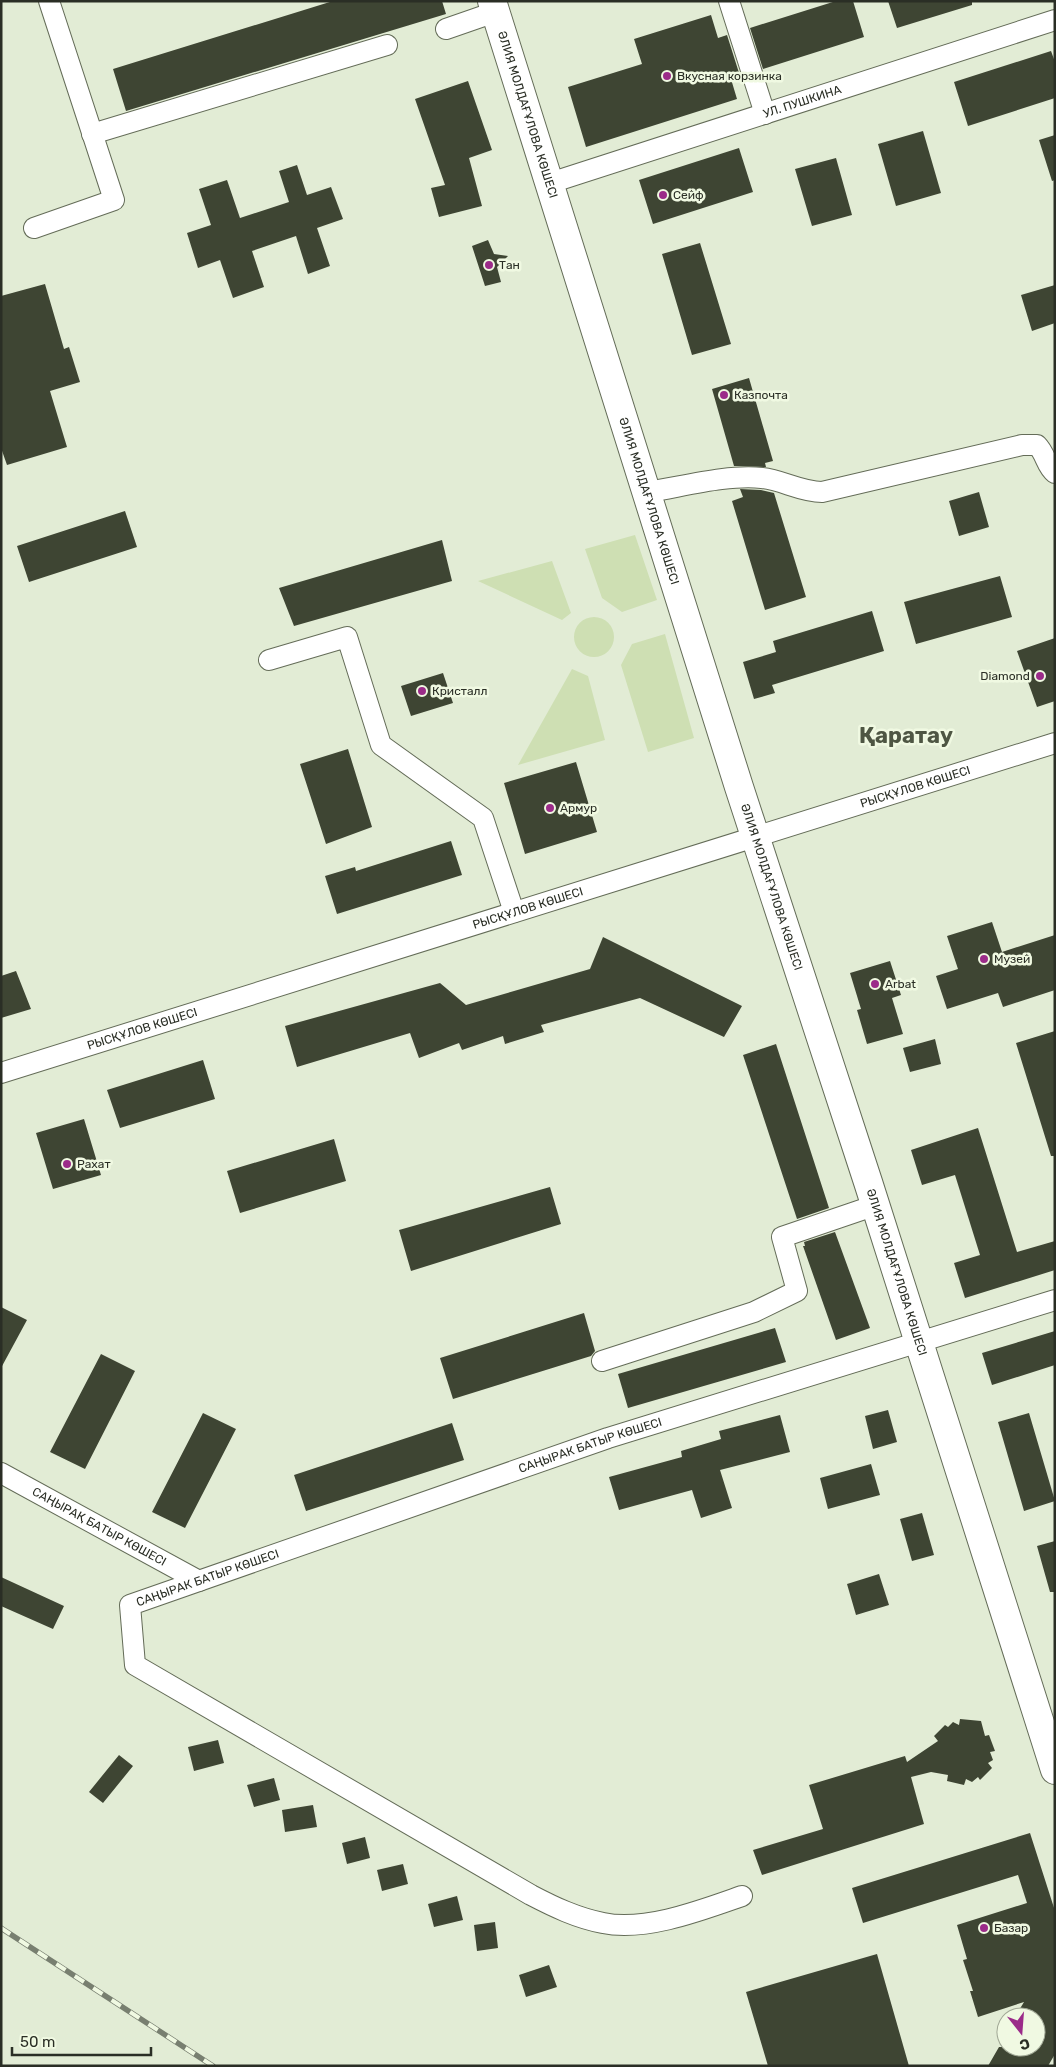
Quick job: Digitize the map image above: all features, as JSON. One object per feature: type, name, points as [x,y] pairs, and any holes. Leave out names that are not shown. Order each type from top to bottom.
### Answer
[{"type":"street","points":[[34,228],[114,200],[50,1]]},
{"type":"street","points":[[730,1],[765,114]]},
{"type":"street","points":[[446,30],[493,7]]},
{"type":"street","name":"ӘЛИЯ МОЛДАҒҰЛОВА КӨШЕСІ","points":[[493,7],[755,837],[876,1205],[1055,1770]]},
{"type":"street","name":"УЛ. ПУШКИНА","points":[[550,183],[1055,20]]},
{"type":"street","points":[[92,134],[387,45]]},
{"type":"street","points":[[647,492],[742,477],[783,481],[811,492],[822,492],[1022,445],[1037,445],[1045,452],[1050,469],[1055,473]]},
{"type":"street","points":[[270,660],[347,637],[381,745],[483,818],[514,912]]},
{"type":"street","name":"РЫСҚҰЛОВ КӨШЕСІ","points":[[1,1073],[1055,743]]},
{"type":"street","points":[[602,1361],[754,1312],[797,1291],[782,1237],[876,1205]]},
{"type":"street","name":"САҢЫРАК БАТЫР КӨШЕСІ","points":[[742,1896],[704,1910],[638,1925],[604,1924],[566,1913],[531,1895],[136,1666],[130,1605],[600,1441],[1055,1300]]},
{"type":"street","name":"САҢЫРАҚ БАТЫР КӨШЕСІ","points":[[1,1473],[199,1581]]},
{"type":"green space","points":[[635,535],[657,600],[622,612],[602,598],[585,549]]},
{"type":"green space","points":[[552,561],[571,613],[562,620],[478,581]]},
{"type":"green space","points":[[594,617],[608,623],[614,637],[608,651],[594,657],[580,651],[574,637],[580,623]]},
{"type":"green space","points":[[665,634],[694,738],[648,752],[621,665],[632,644]]},
{"type":"green space","points":[[572,669],[588,676],[605,740],[518,765]]},
{"type":"building","points":[[333,1],[442,1],[446,14],[126,111],[113,69]]},
{"type":"building","points":[[836,1],[853,1],[864,37],[763,69],[750,28]]},
{"type":"building","points":[[888,1],[972,1],[972,5],[897,28]]},
{"type":"building","name":"Вкусная корзинка","points":[[711,15],[718,38],[727,35],[740,76],[731,79],[737,99],[586,147],[568,87],[642,64],[634,39]]},
{"type":"building","points":[[1051,51],[1055,62],[1055,98],[968,126],[954,82]]},
{"type":"building","points":[[468,81],[492,150],[469,158],[482,206],[439,217],[431,188],[445,185],[415,99]]},
{"type":"building","points":[[923,131],[941,193],[896,206],[878,144]]},
{"type":"building","points":[[1055,135],[1055,180],[1052,181],[1039,140]]},
{"type":"building","points":[[739,148],[753,192],[653,224],[639,180]]},
{"type":"building","points":[[836,158],[852,215],[812,226],[795,169]]},
{"type":"building","points":[[297,165],[307,195],[331,187],[343,219],[317,228],[330,266],[308,274],[296,236],[252,251],[264,287],[233,298],[220,260],[198,268],[187,233],[211,225],[199,189],[227,180],[240,218],[289,202],[279,171]]},
{"type":"building","name":"Тан","points":[[488,240],[494,254],[508,256],[497,267],[501,282],[485,286],[472,246]]},
{"type":"building","points":[[700,243],[731,344],[692,355],[662,254]]},
{"type":"building","points":[[45,284],[64,349],[69,347],[80,382],[50,391],[67,447],[7,465],[1,448],[1,296]]},
{"type":"building","points":[[1055,285],[1055,323],[1032,331],[1021,295]]},
{"type":"building","points":[[749,378],[773,461],[765,463],[766,467],[734,466],[712,389]]},
{"type":"building","points":[[740,489],[774,493],[806,597],[765,610],[732,501],[743,497]]},
{"type":"building","points":[[979,492],[989,527],[959,536],[949,501]]},
{"type":"building","points":[[125,511],[137,547],[29,582],[17,546]]},
{"type":"building","points":[[442,540],[452,581],[294,626],[279,588]]},
{"type":"building","points":[[1000,576],[1012,617],[916,644],[904,602]]},
{"type":"building","points":[[872,611],[884,651],[772,685],[775,693],[754,699],[743,662],[776,652],[773,641]]},
{"type":"building","name":"Diamond","points":[[1055,638],[1055,701],[1037,707],[1017,651]]},
{"type":"building","points":[[443,673],[453,703],[411,716],[401,686]]},
{"type":"building","points":[[348,749],[372,827],[326,844],[300,764]]},
{"type":"building","name":"Армур","points":[[576,762],[597,832],[525,854],[504,783]]},
{"type":"building","points":[[451,841],[462,875],[337,914],[325,876],[355,867],[356,871]]},
{"type":"building","points":[[992,922],[1002,952],[1055,935],[1055,990],[1003,1007],[998,993],[947,1009],[936,976],[958,969],[947,936]]},
{"type":"building","points":[[603,937],[742,1006],[724,1037],[640,998],[541,1025],[544,1032],[505,1044],[503,1036],[462,1050],[459,1043],[419,1058],[410,1033],[297,1067],[285,1026],[440,983],[466,1005],[590,969]]},
{"type":"building","points":[[890,961],[901,995],[892,998],[903,1034],[867,1044],[857,1010],[861,1009],[850,973]]},
{"type":"building","points":[[16,971],[31,1009],[1,1018],[1,976]]},
{"type":"building","points":[[1055,1031],[1055,1156],[1051,1156],[1016,1043]]},
{"type":"building","points":[[935,1039],[941,1064],[910,1072],[903,1048]]},
{"type":"building","points":[[776,1044],[829,1208],[797,1219],[743,1055]]},
{"type":"building","points":[[203,1060],[215,1099],[120,1128],[107,1090]]},
{"type":"building","points":[[84,1119],[101,1175],[53,1189],[36,1133]]},
{"type":"building","points":[[978,1128],[1017,1252],[1055,1241],[1055,1270],[965,1298],[954,1263],[980,1255],[955,1175],[922,1185],[911,1150]]},
{"type":"building","points":[[334,1139],[346,1181],[240,1213],[227,1171]]},
{"type":"building","points":[[550,1187],[561,1224],[411,1271],[399,1230]]},
{"type":"building","points":[[835,1232],[870,1328],[836,1340],[803,1246],[805,1246],[804,1242]]},
{"type":"building","points":[[1,1307],[27,1320],[1,1368]]},
{"type":"building","points":[[584,1313],[595,1351],[591,1356],[453,1399],[440,1358]]},
{"type":"building","points":[[775,1328],[786,1362],[628,1408],[618,1374]]},
{"type":"building","points":[[1055,1331],[1055,1365],[992,1385],[982,1353]]},
{"type":"building","points":[[101,1354],[135,1371],[85,1469],[50,1452]]},
{"type":"building","points":[[888,1410],[897,1442],[873,1449],[865,1416]]},
{"type":"building","points":[[203,1413],[236,1429],[185,1528],[152,1512]]},
{"type":"building","points":[[1029,1413],[1055,1501],[1024,1511],[998,1422]]},
{"type":"building","points":[[780,1415],[790,1452],[720,1470],[732,1508],[701,1518],[692,1490],[619,1510],[609,1477],[682,1457],[681,1451],[721,1439],[719,1431]]},
{"type":"building","points":[[452,1423],[464,1460],[306,1511],[294,1475]]},
{"type":"building","points":[[871,1464],[880,1495],[828,1509],[820,1478]]},
{"type":"building","points":[[922,1513],[934,1555],[912,1561],[900,1519]]},
{"type":"building","points":[[1055,1541],[1055,1592],[1050,1592],[1037,1546]]},
{"type":"building","points":[[879,1574],[889,1605],[856,1615],[847,1584]]},
{"type":"building","points":[[1,1577],[64,1606],[53,1629],[1,1606]]},
{"type":"building","points":[[960,1719],[981,1721],[985,1736],[989,1735],[995,1751],[990,1752],[993,1760],[988,1763],[992,1768],[980,1780],[978,1777],[972,1782],[966,1779],[964,1785],[947,1781],[948,1775],[931,1772],[911,1777],[924,1824],[762,1875],[753,1850],[823,1829],[809,1785],[905,1756],[907,1762],[938,1741],[934,1736],[945,1725],[948,1727],[953,1722],[959,1725]]},
{"type":"building","points":[[218,1740],[224,1763],[194,1771],[188,1747]]},
{"type":"building","points":[[119,1755],[133,1766],[103,1803],[89,1792]]},
{"type":"building","points":[[274,1778],[280,1800],[254,1807],[247,1785]]},
{"type":"building","points":[[313,1805],[317,1827],[285,1832],[282,1810]]},
{"type":"building","name":"Базар","points":[[1030,1833],[1055,1911],[1055,2054],[1048,2066],[988,2066],[996,2052],[996,2057],[1046,2057],[1046,2007],[1021,2007],[1024,2002],[1009,2007],[996,2007],[996,2011],[978,2017],[970,1991],[973,1991],[963,1960],[967,1959],[957,1925],[1027,1903],[1018,1875],[863,1923],[852,1888]]},
{"type":"building","points":[[365,1837],[370,1858],[347,1864],[342,1843]]},
{"type":"building","points":[[403,1864],[408,1884],[382,1891],[377,1870]]},
{"type":"building","points":[[457,1896],[463,1920],[434,1927],[428,1904]]},
{"type":"building","points":[[495,1922],[498,1948],[477,1951],[474,1925]]},
{"type":"building","points":[[877,1954],[909,2066],[768,2066],[746,1992]]},
{"type":"building","points":[[549,1965],[557,1987],[526,1997],[519,1975]]},
{"type":"railway","points":[[1,1928],[213,2066]]},
{"type":"place","name":"Вкусная корзинка","points":[[667,76]]},
{"type":"place","name":"Сейф","points":[[663,195]]},
{"type":"place","name":"Тан","points":[[489,265]]},
{"type":"place","name":"Казпочта","points":[[724,395]]},
{"type":"place","name":"Diamond","points":[[1040,676]]},
{"type":"place","name":"Кристалл","points":[[422,691]]},
{"type":"place","name":"Армур","points":[[550,808]]},
{"type":"place","name":"Музей","points":[[984,959]]},
{"type":"place","name":"Arbat","points":[[875,984]]},
{"type":"place","name":"Рахат","points":[[67,1164]]},
{"type":"place","name":"Базар","points":[[984,1928]]},
{"type":"district","name":"Қаратау","points":[[906,735]]}]
